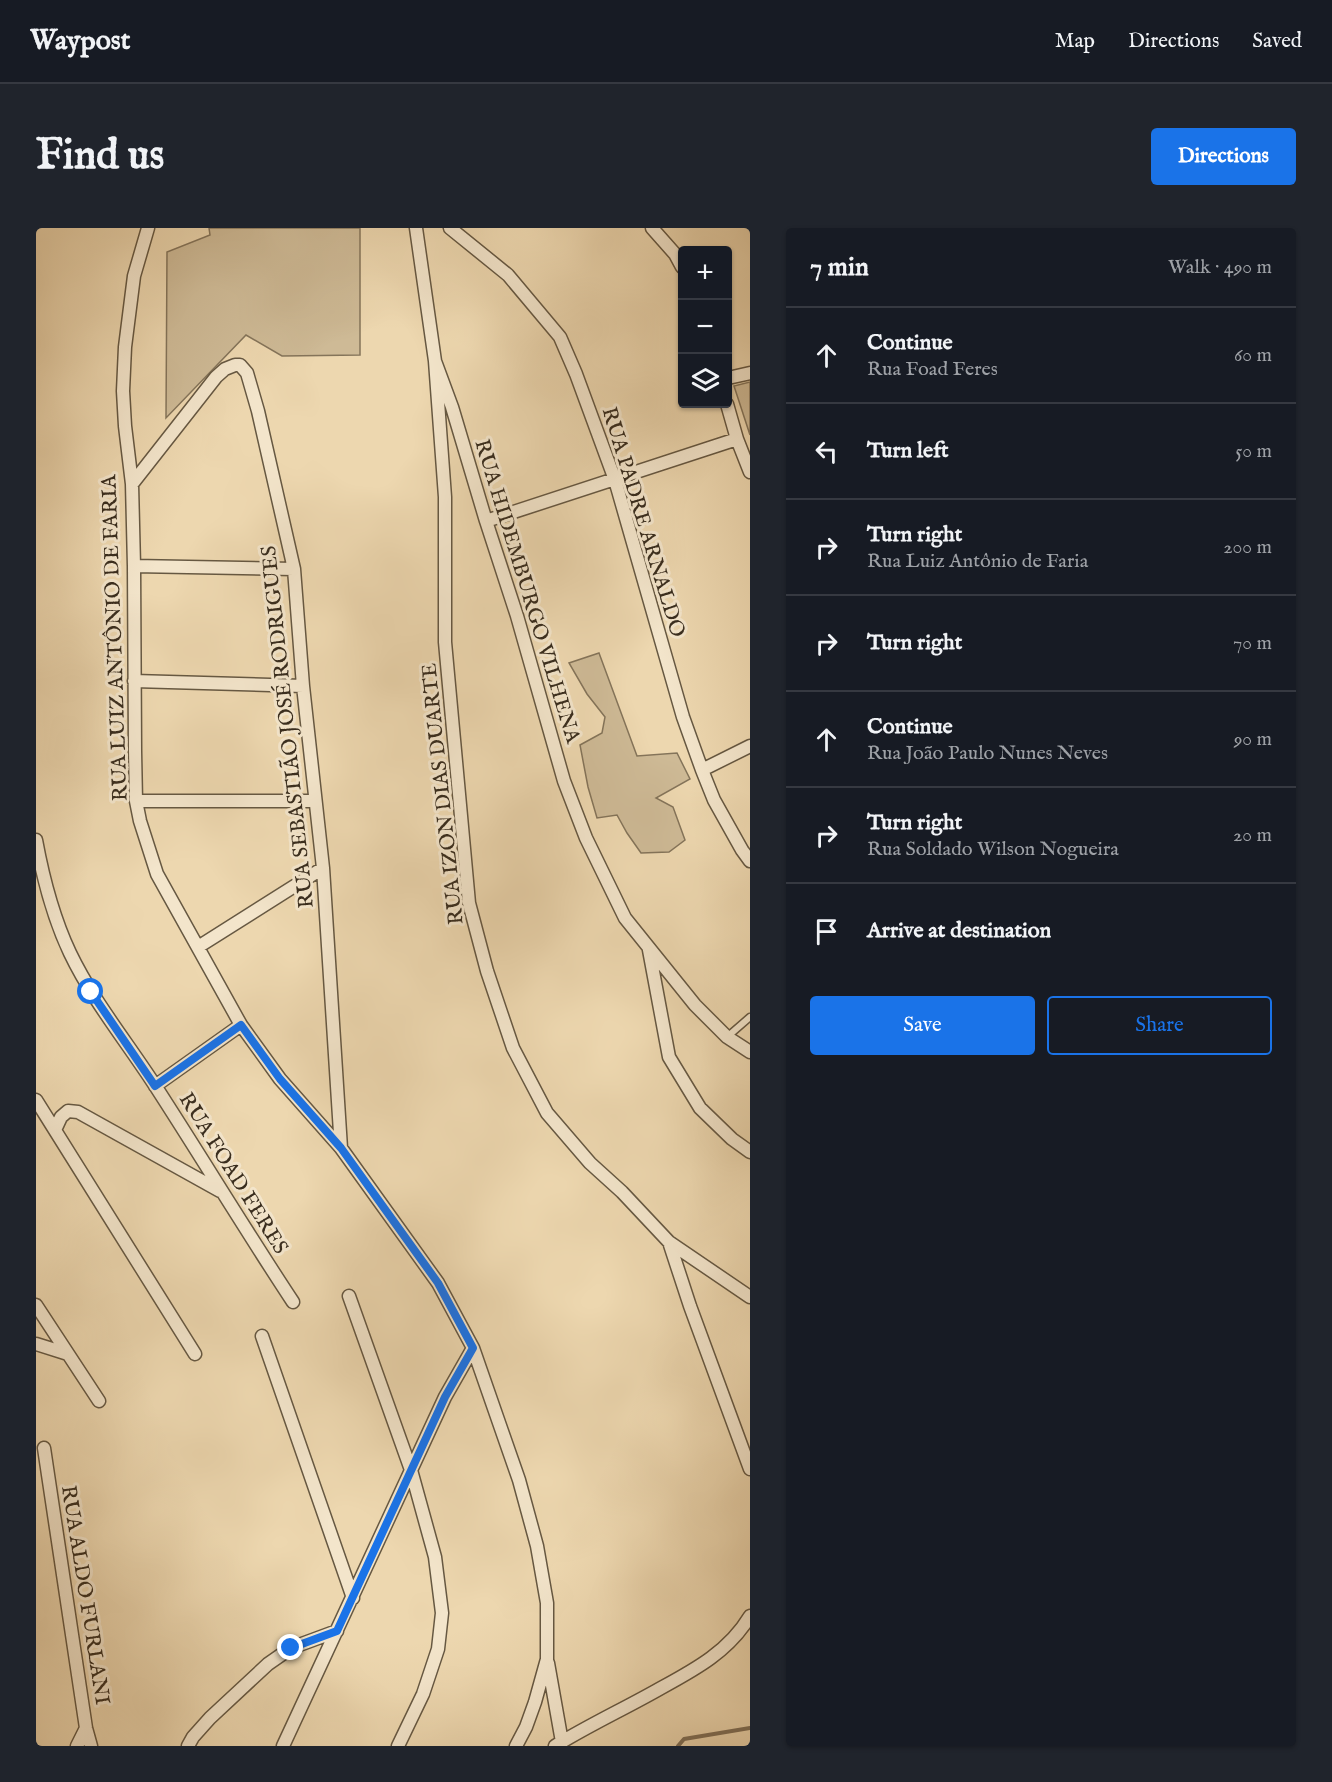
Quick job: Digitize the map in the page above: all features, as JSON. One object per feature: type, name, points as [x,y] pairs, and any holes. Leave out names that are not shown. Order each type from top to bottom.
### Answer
[{"type":"street","name":"RUA LUIZ ANTÔNIO DE FARIA","points":[[148,228],[134,276],[125,347],[123,391],[132,484],[136,801],[148,852],[157,874],[241,1025],[280,1079],[341,1148],[438,1283],[473,1348],[519,1480],[537,1546],[547,1603],[547,1659],[558,1744]]},
{"type":"street","name":"RUA HIDEMBURGO VILHENA","points":[[417,228],[435,361],[452,406],[517,616],[564,781],[586,838],[625,918],[694,1005],[726,1037],[750,1052]]},
{"type":"street","name":"RUA PADRE ARNALDO","points":[[450,228],[508,275],[560,336],[615,480],[683,717],[702,770],[714,800],[750,861]]},
{"type":"street","points":[[652,228],[678,260]]},
{"type":"street","name":"RUA IZON DIAS DUARTE","points":[[435,361],[445,497],[445,642],[470,903],[487,971],[513,1048],[547,1113],[590,1163],[622,1192],[669,1242],[750,1297]]},
{"type":"street","name":"RUA SEBASTIÃO JOSÉ RODRIGUES","points":[[132,484],[216,377],[225,369],[240,365],[247,373],[258,411],[294,569],[303,686],[323,868],[341,1148]]},
{"type":"street","points":[[732,377],[750,373]]},
{"type":"street","points":[[728,408],[750,472]]},
{"type":"street","points":[[486,521],[737,439]]},
{"type":"street","points":[[134,566],[294,569]]},
{"type":"street","points":[[134,681],[303,686]]},
{"type":"street","points":[[702,770],[750,746]]},
{"type":"street","points":[[136,801],[315,801]]},
{"type":"street","name":"RUA FOAD FERES","points":[[36,840],[56,919],[70,953],[91,992],[155,1086],[293,1302]]},
{"type":"street","points":[[198,947],[323,868]]},
{"type":"street","points":[[649,949],[669,1057],[700,1108],[732,1139],[750,1152]]},
{"type":"street","points":[[155,1086],[241,1025]]},
{"type":"street","points":[[36,1101],[195,1353]]},
{"type":"street","points":[[55,1130],[61,1117],[68,1111],[78,1112],[221,1191]]},
{"type":"street","points":[[669,1242],[750,1469]]},
{"type":"street","points":[[349,1296],[411,1470],[435,1557],[442,1613],[438,1649],[423,1694],[398,1746]]},
{"type":"street","points":[[36,1305],[99,1401]]},
{"type":"street","points":[[262,1336],[353,1598]]},
{"type":"street","points":[[36,1344],[68,1354]]},
{"type":"street","points":[[283,1746],[445,1397],[473,1348]]},
{"type":"street","name":"RUA ALDO FURLANI","points":[[44,1449],[86,1728],[91,1746]]},
{"type":"street","points":[[558,1744],[712,1659],[748,1624]]},
{"type":"street","points":[[188,1746],[210,1718],[268,1664],[291,1648],[337,1631]]},
{"type":"street","name":"RUA LUIZ ANTÔNIO DE FARIA","points":[[516,1746],[535,1702],[547,1659]]},
{"type":"street","points":[[77,1746],[86,1728]]},
{"type":"lane","points":[[726,1037],[750,1017]]},
{"type":"shaded area","points":[[209,228],[360,228],[360,355],[282,356],[246,335],[166,418],[167,252],[210,235]]},
{"type":"shaded area","points":[[750,382],[750,435],[734,386]]},
{"type":"shaded area","points":[[599,653],[637,756],[677,753],[690,779],[656,798],[673,807],[685,840],[669,852],[641,853],[617,815],[597,818],[580,745],[602,733],[605,717],[587,694],[569,663]]},
{"type":"waterway","points":[[678,1746],[684,1739],[750,1728]]},
{"type":"route","points":[[91,992],[155,1086],[241,1025],[280,1079],[341,1148],[438,1283],[473,1348],[445,1397],[337,1631],[291,1648]]}]
